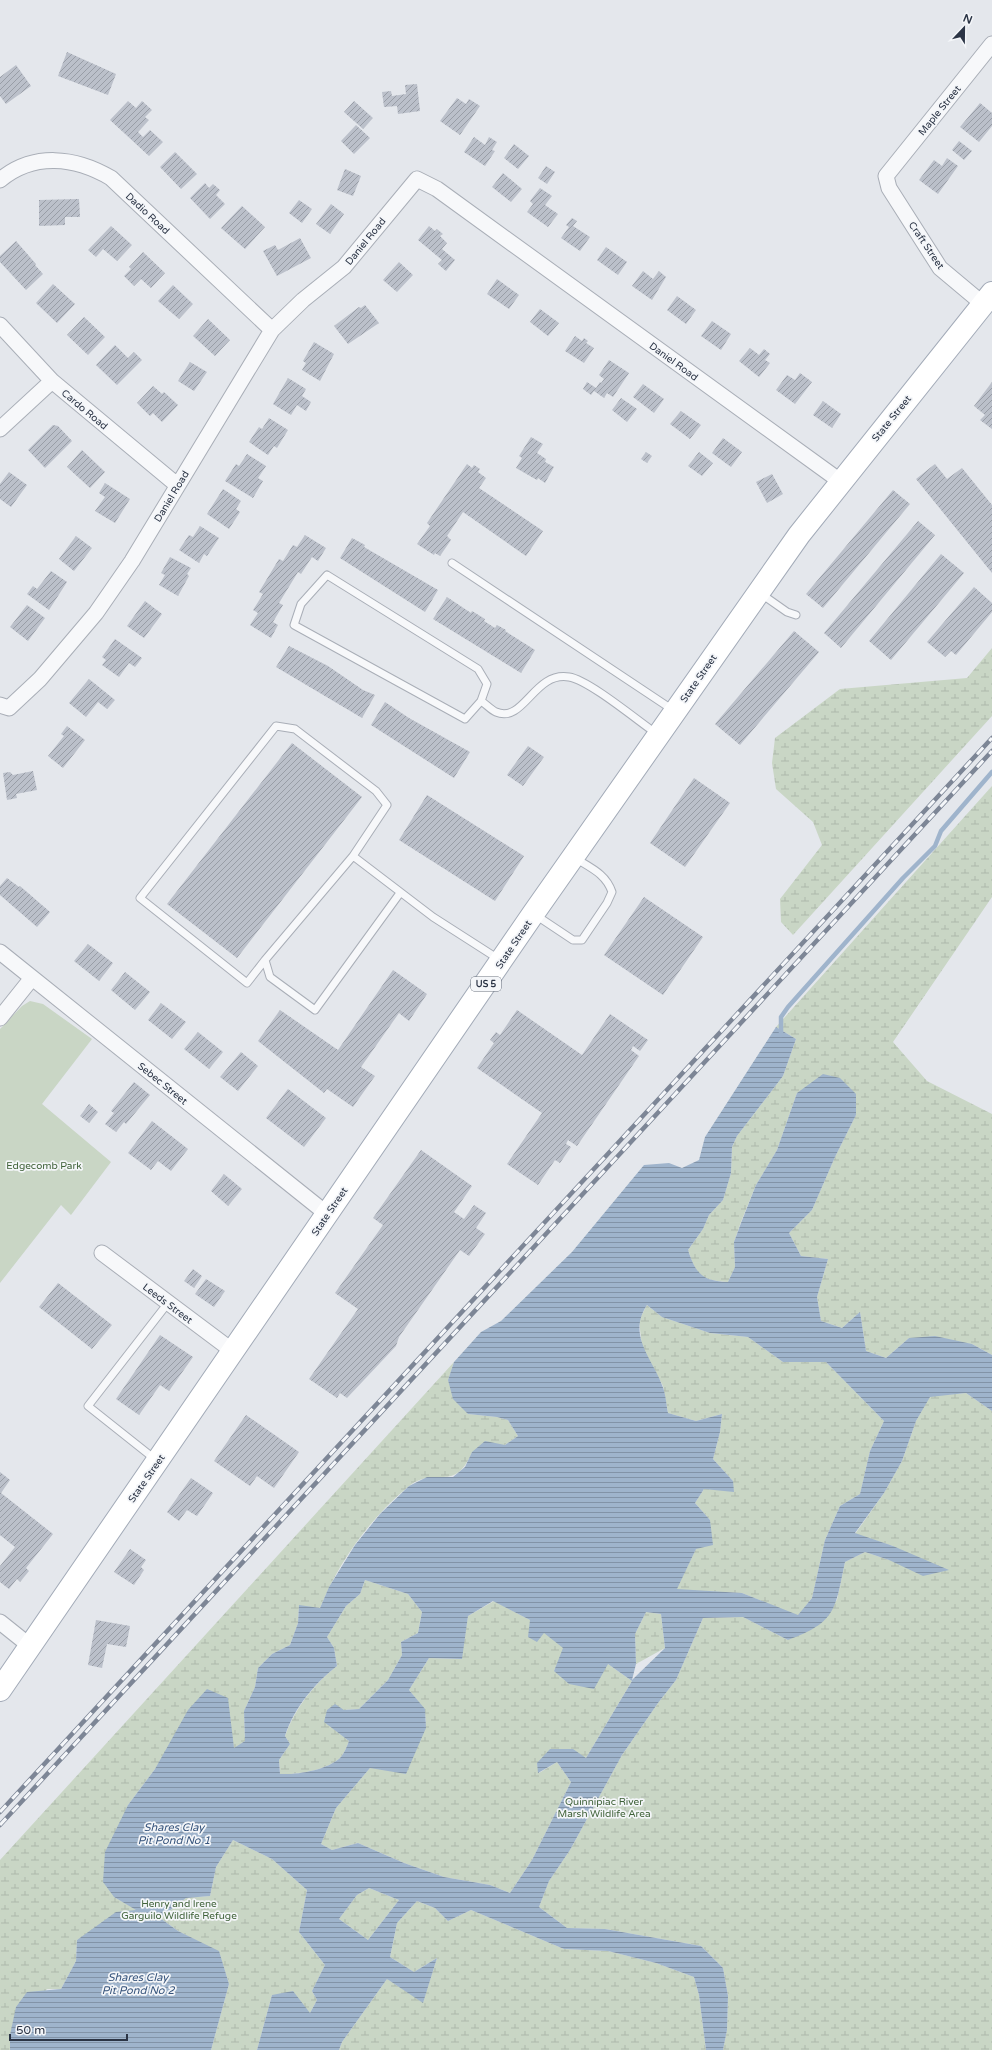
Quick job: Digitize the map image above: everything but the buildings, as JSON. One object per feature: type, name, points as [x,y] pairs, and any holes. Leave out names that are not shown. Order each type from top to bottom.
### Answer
[{"type":"main road","name":"State Street","points":[[0,1690],[234,1352],[533,914],[799,534],[987,298]]},
{"type":"street","name":"Maple Street","points":[[886,176],[992,44]]},
{"type":"street","name":"Dadio Road","points":[[0,180],[9,172],[42,162],[74,162],[93,168],[111,178],[272,330]]},
{"type":"street","name":"Craft Street","points":[[886,176],[889,188],[940,268],[987,298]]},
{"type":"street","name":"Daniel Road","points":[[0,705],[9,708],[40,679],[96,613],[132,561],[272,330],[303,300],[344,267],[417,179],[437,189],[840,481]]},
{"type":"street","name":"Cardo Road","points":[[0,325],[52,382],[177,485]]},
{"type":"street","points":[[0,429],[52,382]]},
{"type":"street","name":"Sebec Street","points":[[0,952],[327,1214]]},
{"type":"street","points":[[0,1018],[32,978]]},
{"type":"street","name":"Leeds Street","points":[[102,1253],[234,1352]]},
{"type":"street","points":[[0,1622],[30,1646]]},
{"type":"lane","points":[[452,563],[676,711]]},
{"type":"lane","points":[[327,575],[478,669],[487,684],[481,701],[465,719],[294,625],[301,604],[327,575]]},
{"type":"lane","points":[[758,592],[787,612],[796,615]]},
{"type":"lane","points":[[481,701],[496,712],[508,713],[519,709],[540,686],[549,680],[570,677],[586,684],[658,735]]},
{"type":"lane","points":[[276,726],[295,729],[376,791],[387,805],[353,856],[265,960],[248,984],[140,898],[276,726]]},
{"type":"lane","points":[[353,856],[433,917],[502,961]]},
{"type":"lane","points":[[533,914],[573,940],[582,940],[607,903],[612,892],[609,883],[603,875],[574,857]]},
{"type":"lane","points":[[265,960],[270,977],[315,1010],[400,892]]},
{"type":"lane","points":[[158,1461],[88,1406],[168,1303]]},
{"type":"green space","points":[[992,648],[992,716],[793,935],[781,922],[780,899],[822,845],[813,822],[776,789],[772,763],[775,738],[840,689],[967,678]]},
{"type":"green space","points":[[992,786],[992,897],[893,1042],[927,1081],[992,1114],[992,1355],[972,1344],[909,1338],[886,1358],[866,1351],[860,1312],[842,1328],[821,1321],[817,1297],[828,1259],[801,1256],[789,1233],[812,1210],[835,1157],[856,1115],[797,1093],[777,1150],[756,1185],[741,1222],[734,1242],[735,1267],[728,1282],[711,1280],[701,1275],[694,1266],[688,1250],[703,1229],[709,1215],[723,1200],[731,1173],[732,1147],[737,1136],[783,1076],[796,1039],[776,1027]]},
{"type":"green space","name":"Edgecomb Park","points":[[30,1001],[43,1004],[92,1039],[42,1104],[111,1162],[71,1215],[61,1205],[0,1283],[0,1029],[22,1006]]},
{"type":"green space","points":[[647,1305],[662,1317],[710,1333],[748,1337],[783,1362],[826,1362],[884,1421],[870,1451],[860,1494],[840,1506],[825,1540],[812,1598],[798,1616],[742,1593],[676,1590],[710,1520],[695,1503],[704,1489],[733,1481],[713,1459],[720,1432],[722,1414],[696,1421],[668,1413],[663,1386],[642,1347],[639,1320]]},
{"type":"green space","points":[[454,1362],[448,1380],[468,1414],[497,1417],[508,1420],[518,1436],[505,1445],[472,1452],[465,1465],[451,1476],[427,1478],[408,1487],[394,1499],[368,1527],[356,1542],[336,1574],[320,1608],[299,1606],[298,1623],[290,1645],[272,1654],[258,1668],[255,1687],[244,1711],[245,1741],[234,1749],[155,1769],[128,1805],[114,1897],[137,1910],[77,1940],[76,1961],[61,1989],[47,1989],[10,2035],[10,2050],[0,2050],[0,1860]]},
{"type":"green space","name":"Quinnipiac River Marsh Wildlife Area","points":[[966,1393],[992,1411],[992,2050],[723,2050],[727,2030],[728,1996],[723,1968],[701,1946],[605,1929],[567,1928],[539,1907],[549,1881],[570,1850],[622,1755],[676,1680],[703,1618],[743,1617],[788,1640],[837,1600],[845,1562],[865,1552],[889,1560],[893,1546],[855,1534],[884,1493],[902,1461],[916,1421],[930,1396]]},
{"type":"green space","points":[[365,1580],[408,1594],[422,1612],[418,1633],[401,1642],[402,1655],[388,1680],[359,1709],[344,1710],[325,1722],[349,1741],[340,1758],[328,1766],[320,1769],[295,1774],[280,1774],[279,1760],[290,1744],[285,1736],[294,1716],[306,1697],[337,1666],[334,1648],[327,1637],[346,1606],[360,1594]]},
{"type":"green space","points":[[494,1601],[530,1620],[564,1648],[554,1671],[608,1664],[632,1681],[586,1758],[537,1763],[539,1773],[557,1762],[571,1782],[532,1860],[510,1893],[490,1885],[444,1877],[404,1863],[358,1843],[332,1850],[321,1844],[336,1808],[370,1768],[416,1749],[424,1731],[426,1718],[421,1706],[409,1690],[429,1658],[461,1659],[468,1616]]},
{"type":"green space","points":[[646,1612],[661,1614],[665,1648],[636,1664],[635,1634]]},
{"type":"green space","name":"Henry and Irene Garguilo Wildlife Refuge","points":[[233,1840],[272,1859],[307,1890],[299,1932],[325,1965],[312,1991],[317,2000],[310,2013],[272,1995],[257,2050],[211,2050],[229,1984],[219,1952],[178,1931],[160,1918],[186,1898],[210,1896],[216,1867]]},
{"type":"green space","points":[[369,1888],[399,1900],[368,1940],[339,1919],[357,1895]]},
{"type":"green space","points":[[417,1901],[435,1908],[448,1921],[471,1910],[564,1949],[608,1951],[656,1963],[694,1977],[699,1995],[706,2050],[339,2050],[342,2042],[387,1979],[423,2002],[437,1958],[414,1972],[390,1957],[397,1923]]},
{"type":"water","points":[[776,1027],[796,1039],[783,1076],[737,1136],[732,1147],[731,1173],[723,1200],[709,1215],[703,1229],[688,1250],[697,1270],[706,1278],[728,1282],[735,1267],[734,1242],[756,1185],[777,1150],[797,1093],[823,1074],[840,1078],[856,1094],[856,1115],[835,1157],[812,1210],[789,1233],[801,1256],[828,1259],[817,1297],[821,1321],[842,1328],[860,1312],[866,1351],[886,1358],[909,1338],[935,1336],[972,1344],[992,1355],[992,1411],[966,1393],[930,1397],[916,1421],[902,1461],[884,1493],[855,1533],[893,1546],[949,1570],[923,1576],[889,1560],[865,1552],[845,1562],[835,1603],[825,1620],[816,1627],[788,1640],[743,1617],[703,1618],[676,1680],[622,1755],[570,1850],[549,1881],[539,1907],[567,1928],[605,1929],[701,1946],[723,1968],[728,1996],[727,2030],[723,2050],[706,2050],[699,1995],[694,1977],[656,1963],[608,1951],[564,1949],[471,1910],[448,1921],[435,1908],[417,1901],[397,1923],[390,1957],[414,1972],[437,1958],[423,2003],[387,1979],[342,2042],[339,2050],[257,2050],[272,1995],[293,1991],[310,2013],[317,2000],[312,1991],[325,1965],[299,1932],[307,1890],[272,1859],[233,1840],[216,1867],[210,1896],[186,1898],[160,1918],[178,1931],[219,1951],[229,1984],[211,2050],[10,2050],[10,2035],[16,2007],[27,1992],[61,1989],[76,1961],[77,1940],[116,1912],[136,1910],[114,1897],[103,1882],[105,1852],[128,1805],[155,1769],[188,1710],[207,1689],[228,1698],[234,1748],[245,1741],[244,1711],[255,1687],[258,1668],[272,1654],[290,1645],[298,1623],[299,1605],[320,1608],[329,1587],[355,1545],[380,1514],[409,1486],[427,1477],[453,1477],[465,1467],[472,1452],[485,1441],[505,1445],[518,1436],[508,1420],[497,1417],[468,1414],[453,1399],[448,1380],[454,1362],[481,1332],[501,1321],[572,1252],[644,1165],[669,1163],[682,1168],[699,1160],[705,1137]],"holes":[[[647,1305],[662,1317],[710,1333],[748,1337],[783,1362],[826,1362],[884,1421],[870,1451],[860,1494],[840,1506],[825,1540],[812,1598],[798,1615],[742,1593],[677,1589],[696,1549],[713,1545],[710,1520],[695,1503],[704,1489],[734,1492],[733,1481],[713,1459],[720,1432],[722,1414],[696,1421],[668,1413],[663,1388],[643,1346],[640,1336],[641,1316]],[[365,1580],[408,1594],[422,1612],[418,1633],[401,1642],[402,1655],[388,1680],[359,1709],[344,1710],[335,1704],[327,1710],[324,1722],[349,1741],[340,1758],[328,1766],[320,1769],[295,1774],[280,1774],[279,1760],[290,1744],[285,1736],[299,1706],[320,1681],[337,1666],[334,1648],[327,1637],[346,1606],[360,1594]],[[493,1601],[530,1620],[528,1637],[537,1642],[544,1633],[563,1648],[554,1671],[569,1684],[594,1689],[608,1664],[632,1681],[586,1758],[573,1749],[550,1749],[537,1763],[538,1773],[557,1762],[571,1782],[532,1860],[510,1893],[490,1885],[444,1877],[404,1863],[358,1843],[332,1850],[321,1844],[336,1808],[370,1768],[406,1774],[426,1728],[425,1709],[409,1690],[429,1658],[462,1659],[468,1616]],[[646,1612],[661,1614],[665,1648],[632,1680],[636,1664],[635,1634]],[[369,1888],[399,1900],[368,1940],[339,1919],[357,1895]]]},
{"type":"waterway","points":[[781,1035],[781,1017],[788,1007],[903,878],[935,846],[941,831],[992,772]]},
{"type":"railway","points":[[0,1812],[992,738]]},
{"type":"railway","points":[[0,1825],[992,751]]},
{"type":"water label","name":"Shares Clay Pit Pond No 1","points":[[174,1833]]},
{"type":"water label","name":"Shares Clay Pit Pond No 2","points":[[138,1983]]}]
